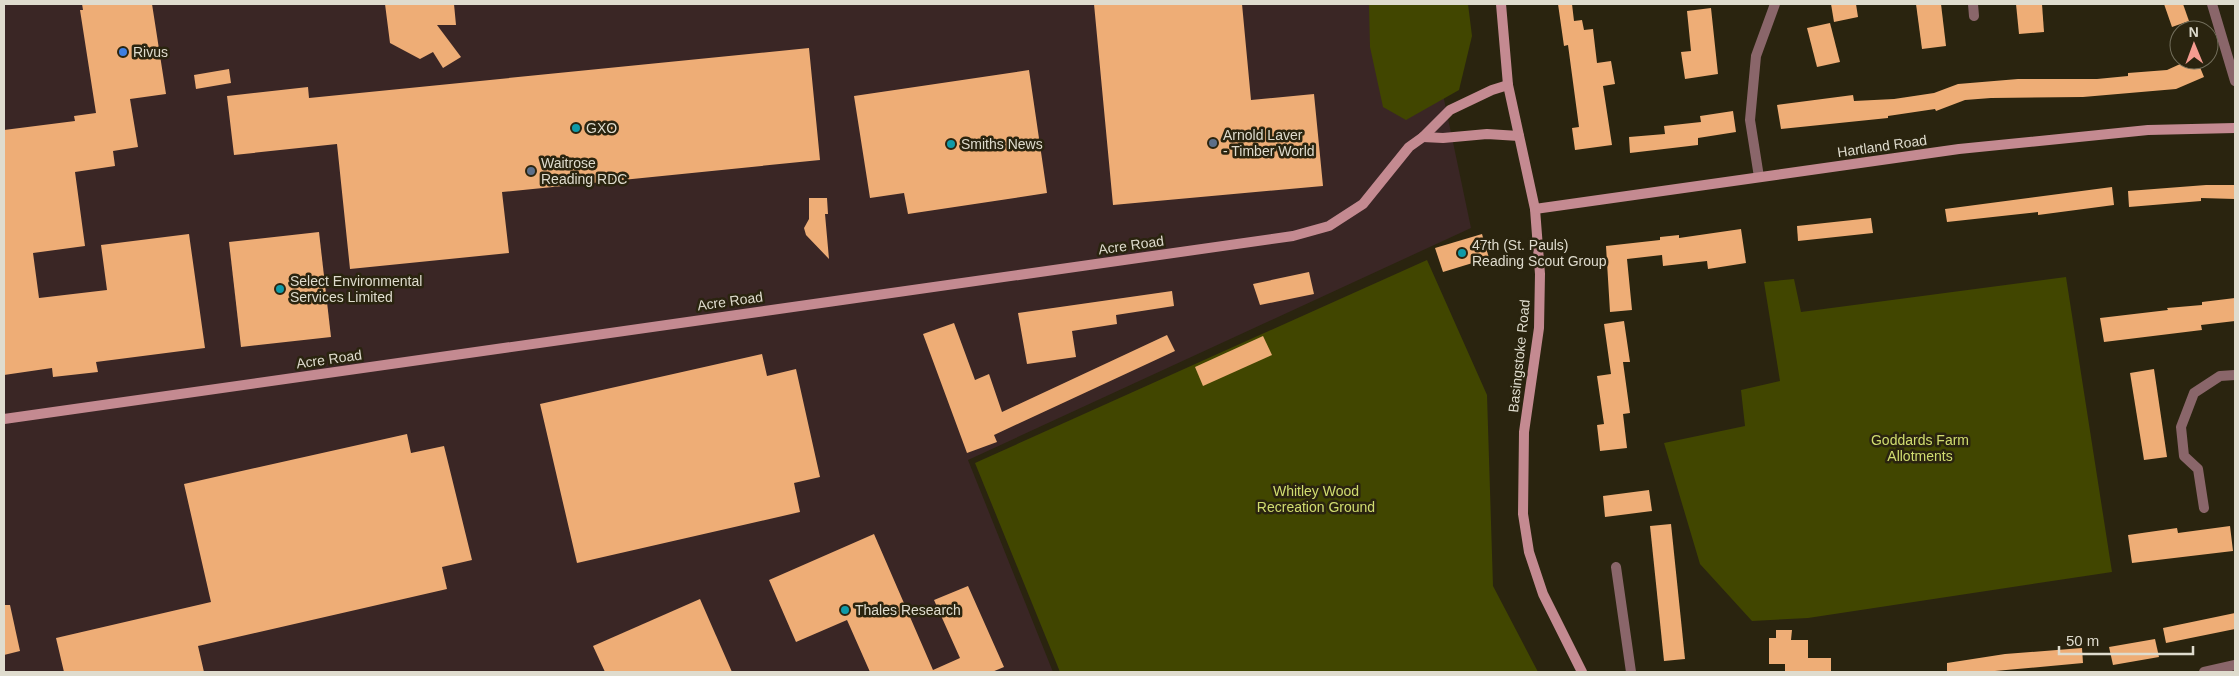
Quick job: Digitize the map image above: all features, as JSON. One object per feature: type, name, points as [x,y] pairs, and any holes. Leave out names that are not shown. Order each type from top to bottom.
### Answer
[{"type":"street","name":"Basingstoke Road","points":[[1501,4],[1508,85],[1535,209],[1540,274],[1539,328],[1524,432],[1523,514],[1529,552],[1542,594],[1582,672]]},
{"type":"street","points":[[1759,177],[1750,120],[1756,56],[1775,4]]},
{"type":"street","points":[[1972,4],[1974,16]]},
{"type":"street","points":[[2212,4],[2235,81]]},
{"type":"street","name":"Acre Road","points":[[4,419],[1293,236],[1328,226],[1363,204],[1409,147],[1423,137],[1440,119],[1458,105],[1508,85]]},
{"type":"street","name":"Hartland Road","points":[[1535,209],[1959,149],[2148,130],[2235,128]]},
{"type":"street","points":[[1423,137],[1443,138],[1487,134],[1519,136]]},
{"type":"street","points":[[2204,508],[2198,469],[2184,456],[2181,427],[2194,393],[2220,376],[2235,375]]},
{"type":"street","points":[[1616,567],[1631,672]]},
{"type":"street","points":[[2204,672],[2235,665]]},
{"type":"shaded area","points":[[4,4],[1424,4],[1471,228],[968,460],[1053,672],[4,672]]},
{"type":"green space","points":[[1369,4],[1468,4],[1472,36],[1459,90],[1406,120],[1383,107],[1370,47]]},
{"type":"green space","name":"Whitley Wood Recreation Ground","points":[[1427,260],[1487,395],[1493,586],[1538,672],[1060,672],[975,463]]},
{"type":"green space","name":"Goddards Farm Allotments","points":[[2066,277],[2112,572],[1808,618],[1752,621],[1700,564],[1664,443],[1745,426],[1741,390],[1780,381],[1764,282],[1794,279],[1801,312]]},
{"type":"building","points":[[82,4],[152,4],[166,94],[130,99],[138,147],[113,151],[115,166],[75,172],[85,246],[33,253],[39,298],[107,290],[101,245],[189,234],[205,348],[96,362],[98,372],[53,377],[52,368],[4,375],[4,130],[75,121],[74,116],[96,113],[80,10],[83,10]]},
{"type":"building","points":[[385,4],[454,4],[456,25],[437,25],[461,57],[443,68],[433,52],[420,59],[390,43]]},
{"type":"building","name":"Arnold Laver - Timber World","points":[[1094,4],[1242,4],[1251,100],[1314,94],[1323,186],[1113,205]]},
{"type":"building","points":[[1558,4],[1572,4],[1574,21],[1582,20],[1584,30],[1593,29],[1597,63],[1611,61],[1615,84],[1603,86],[1612,145],[1575,150],[1572,128],[1579,127],[1568,45],[1564,46]]},
{"type":"building","points":[[1831,4],[1856,4],[1858,17],[1834,22]]},
{"type":"building","points":[[1916,4],[1941,4],[1946,46],[1922,49]]},
{"type":"building","points":[[2016,4],[2042,4],[2044,32],[2019,34]]},
{"type":"building","points":[[2164,4],[2183,4],[2189,20],[2170,20]]},
{"type":"building","points":[[1711,8],[1718,74],[1685,79],[1681,52],[1691,51],[1687,11]]},
{"type":"building","points":[[1830,23],[1840,62],[1817,67],[1807,28]]},
{"type":"building","name":"GXO","points":[[809,48],[820,160],[502,192],[509,253],[350,269],[337,144],[234,155],[227,96],[308,87],[309,98]]},
{"type":"building","points":[[229,69],[231,83],[196,89],[194,75]]},
{"type":"building","name":"Smiths News","points":[[1029,70],[1047,193],[908,214],[904,193],[870,198],[854,96]]},
{"type":"building","points":[[2201,70],[2204,77],[2176,89],[2083,97],[1965,100],[1936,111],[1935,109],[1888,116],[1888,118],[1781,129],[1777,105],[1853,95],[1854,101],[1894,99],[1934,93],[1958,84],[2018,79],[2097,79],[2128,76],[2128,73]]},
{"type":"building","points":[[1733,111],[1736,132],[1698,138],[1698,145],[1630,153],[1629,137],[1665,134],[1664,126],[1701,122],[1700,116]]},
{"type":"building","points":[[2206,185],[2235,185],[2235,199],[2201,198],[2201,201],[2129,207],[2128,191]]},
{"type":"building","points":[[2112,187],[2114,205],[2038,215],[2038,212],[1947,222],[1945,209]]},
{"type":"building","points":[[809,198],[827,198],[828,214],[825,214],[829,259],[806,235],[804,228],[809,219]]},
{"type":"building","points":[[1871,218],[1873,233],[1798,241],[1797,226]]},
{"type":"building","points":[[1741,229],[1746,263],[1708,269],[1707,261],[1663,266],[1662,255],[1627,259],[1632,310],[1610,312],[1606,246],[1660,240],[1660,237],[1679,235],[1679,238]]},
{"type":"building","name":"Select Environmental Services Limited","points":[[319,232],[331,337],[241,347],[229,242]]},
{"type":"building","name":"47th (St. Pauls) Reading Scout Group","points":[[1482,234],[1489,258],[1443,272],[1435,248]]},
{"type":"building","points":[[1309,272],[1314,294],[1260,305],[1253,284]]},
{"type":"building","points":[[1172,291],[1174,306],[1116,315],[1117,324],[1072,331],[1076,357],[1027,364],[1018,313]]},
{"type":"building","points":[[2235,298],[2235,321],[2201,325],[2202,330],[2104,342],[2100,318],[2202,305],[2202,302]]},
{"type":"building","points":[[1624,321],[1630,362],[1623,362],[1630,413],[1623,414],[1627,448],[1600,451],[1597,425],[1604,424],[1597,376],[1611,374],[1604,324]]},
{"type":"building","points":[[954,323],[975,380],[989,374],[1002,412],[1167,335],[1175,351],[994,435],[997,442],[967,453],[923,334]]},
{"type":"building","points":[[1263,336],[1272,355],[1203,386],[1195,367]]},
{"type":"building","points":[[762,354],[767,376],[796,369],[820,477],[794,483],[800,512],[577,563],[540,404]]},
{"type":"building","points":[[2154,369],[2167,457],[2144,460],[2130,373]]},
{"type":"building","points":[[407,434],[411,453],[444,446],[472,560],[442,567],[447,589],[198,646],[204,672],[64,672],[56,638],[211,602],[184,484]]},
{"type":"building","points":[[1649,490],[1652,511],[1605,517],[1603,496]]},
{"type":"building","points":[[1671,524],[1685,659],[1664,661],[1650,526]]},
{"type":"building","points":[[2230,526],[2233,551],[2132,563],[2128,535],[2177,528],[2178,533]]},
{"type":"building","name":"Thales Research","points":[[874,534],[933,670],[960,658],[934,600],[968,586],[1004,667],[992,672],[870,672],[847,620],[796,642],[769,580]]},
{"type":"building","points":[[700,599],[732,672],[605,672],[593,646]]},
{"type":"building","points":[[4,605],[10,605],[20,651],[4,655]]},
{"type":"building","points":[[2235,613],[2235,629],[2166,643],[2163,628]]},
{"type":"building","points":[[1776,630],[1792,630],[1791,640],[1808,640],[1808,658],[1831,658],[1831,672],[1785,672],[1785,664],[1769,664],[1769,638],[1776,638]]},
{"type":"building","points":[[2155,639],[2159,657],[2113,665],[2109,647]]},
{"type":"building","points":[[2082,648],[2083,663],[1995,672],[1947,672],[1947,663],[2005,654]]},
{"type":"place","name":"Rivus","points":[[123,52]]},
{"type":"place","name":"GXO","points":[[576,128]]},
{"type":"place","name":"Arnold Laver - Timber World","points":[[1213,143]]},
{"type":"place","name":"Smiths News","points":[[951,144]]},
{"type":"place","name":"Waitrose Reading RDC","points":[[531,171]]},
{"type":"place","name":"47th (St. Pauls) Reading Scout Group","points":[[1462,253]]},
{"type":"place","name":"Select Environmental Services Limited","points":[[280,289]]},
{"type":"place","name":"Thales Research","points":[[845,610]]}]
